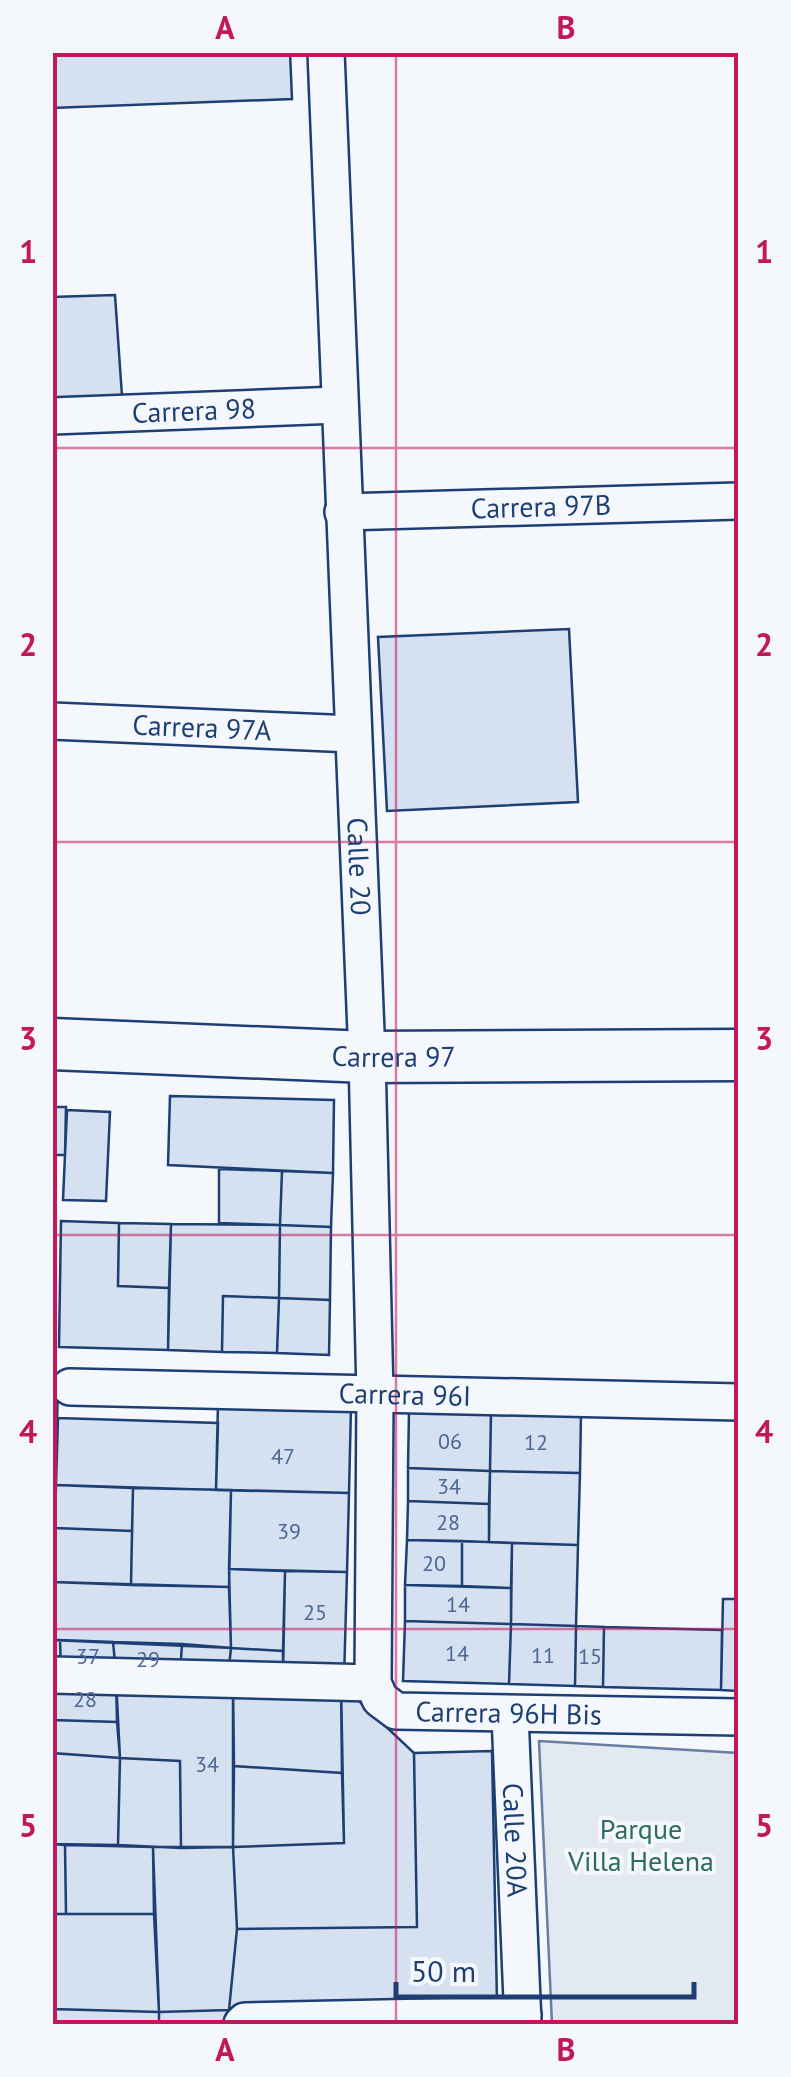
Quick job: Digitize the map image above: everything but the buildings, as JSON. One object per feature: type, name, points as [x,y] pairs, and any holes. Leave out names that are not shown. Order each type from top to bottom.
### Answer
[{"type":"street","name":"Calle 20","points":[[326,52],[367,1057],[375,1395],[373,1682]]},
{"type":"street","name":"Carrera 98","points":[[52,416],[338,405]]},
{"type":"street","name":"Carrera 97B","points":[[342,512],[738,500]]},
{"type":"street","name":"Carrera 97A","points":[[52,722],[353,734]]},
{"type":"street","name":"Carrera 97","points":[[52,1044],[367,1057],[738,1055]]},
{"type":"street","name":"Carrera 96I","points":[[70,1386],[738,1402]]},
{"type":"street","points":[[52,1674],[373,1682]]},
{"type":"street","name":"Carrera 96H Bis","points":[[373,1682],[380,1699],[396,1710],[738,1717]]},
{"type":"street","name":"Calle 20A","points":[[510,1715],[523,2020]]},
{"type":"street","points":[[242,2024],[523,2020]]},
{"type":"green space","name":"Parque Villa Helena","points":[[539,1741],[738,1753],[738,2024],[552,2024]]}]
